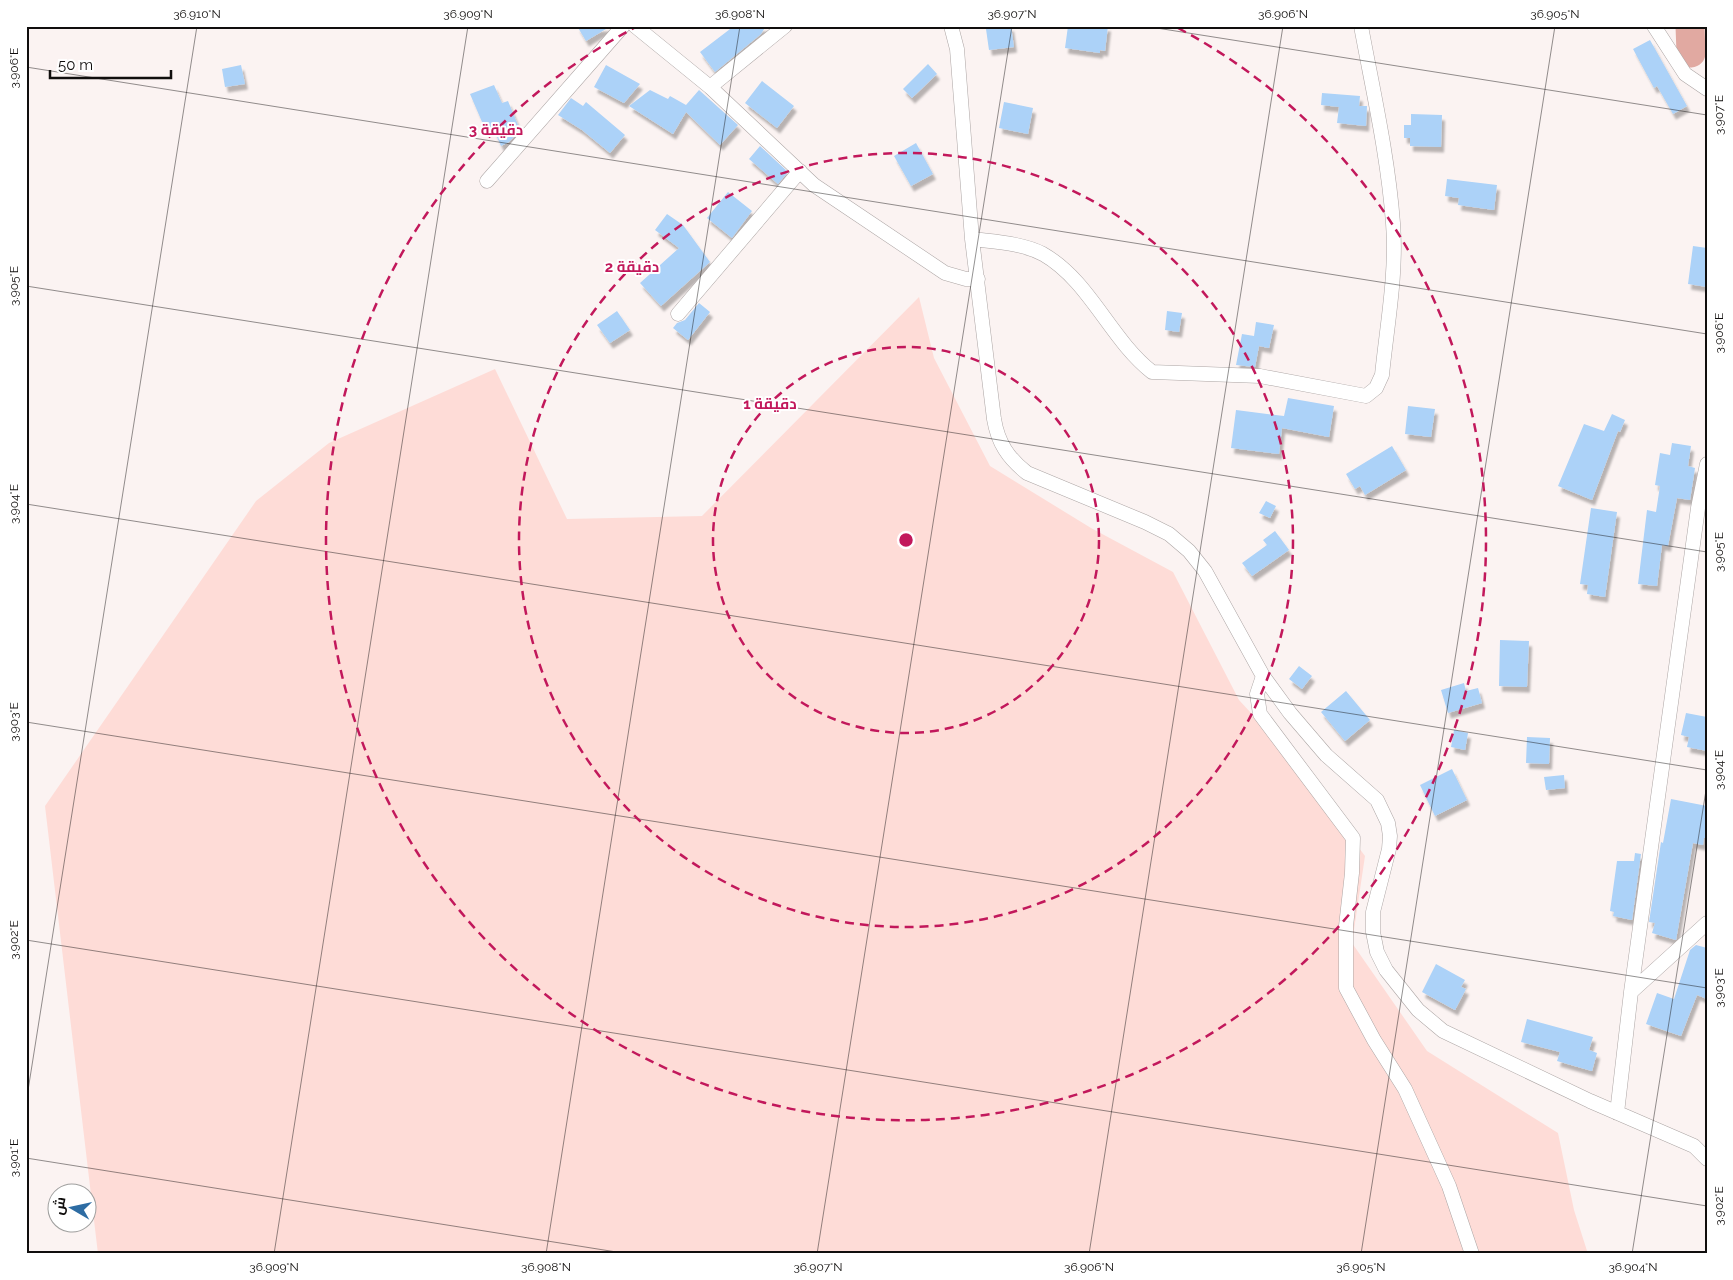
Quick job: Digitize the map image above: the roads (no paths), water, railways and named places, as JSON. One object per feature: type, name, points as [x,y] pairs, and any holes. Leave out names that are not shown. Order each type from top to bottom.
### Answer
[{"type":"street","points":[[487,181],[623,26]]},
{"type":"street","points":[[635,26],[710,87],[814,185],[945,273],[966,279],[978,279]]},
{"type":"street","points":[[710,87],[784,26]]},
{"type":"street","points":[[951,26],[957,50],[972,238],[994,419],[997,435],[1004,450],[1014,463],[1027,473],[1145,522],[1169,534],[1189,551],[1205,571],[1263,676],[1290,713],[1326,755],[1377,800],[1388,824],[1389,849],[1372,912],[1373,932],[1377,952],[1386,970],[1418,1010],[1443,1030],[1617,1113],[1694,1146],[1707,1159]]},
{"type":"street","points":[[972,238],[1015,245],[1042,254],[1074,279],[1138,361],[1152,372],[1260,376],[1366,396],[1376,388],[1382,375],[1392,281],[1393,224],[1383,139],[1361,26]]},
{"type":"street","points":[[1654,26],[1685,74],[1707,89]]},
{"type":"street","points":[[678,314],[800,171]]},
{"type":"street","points":[[1617,1113],[1631,992],[1698,508],[1707,464]]},
{"type":"street","points":[[1263,676],[1257,694],[1260,714],[1353,838],[1352,873],[1346,926],[1346,988],[1413,1107],[1449,1186],[1472,1254]]},
{"type":"street","points":[[1631,992],[1707,923]]},
{"type":"waterway","points":[[1690,26],[1691,53]]}]
